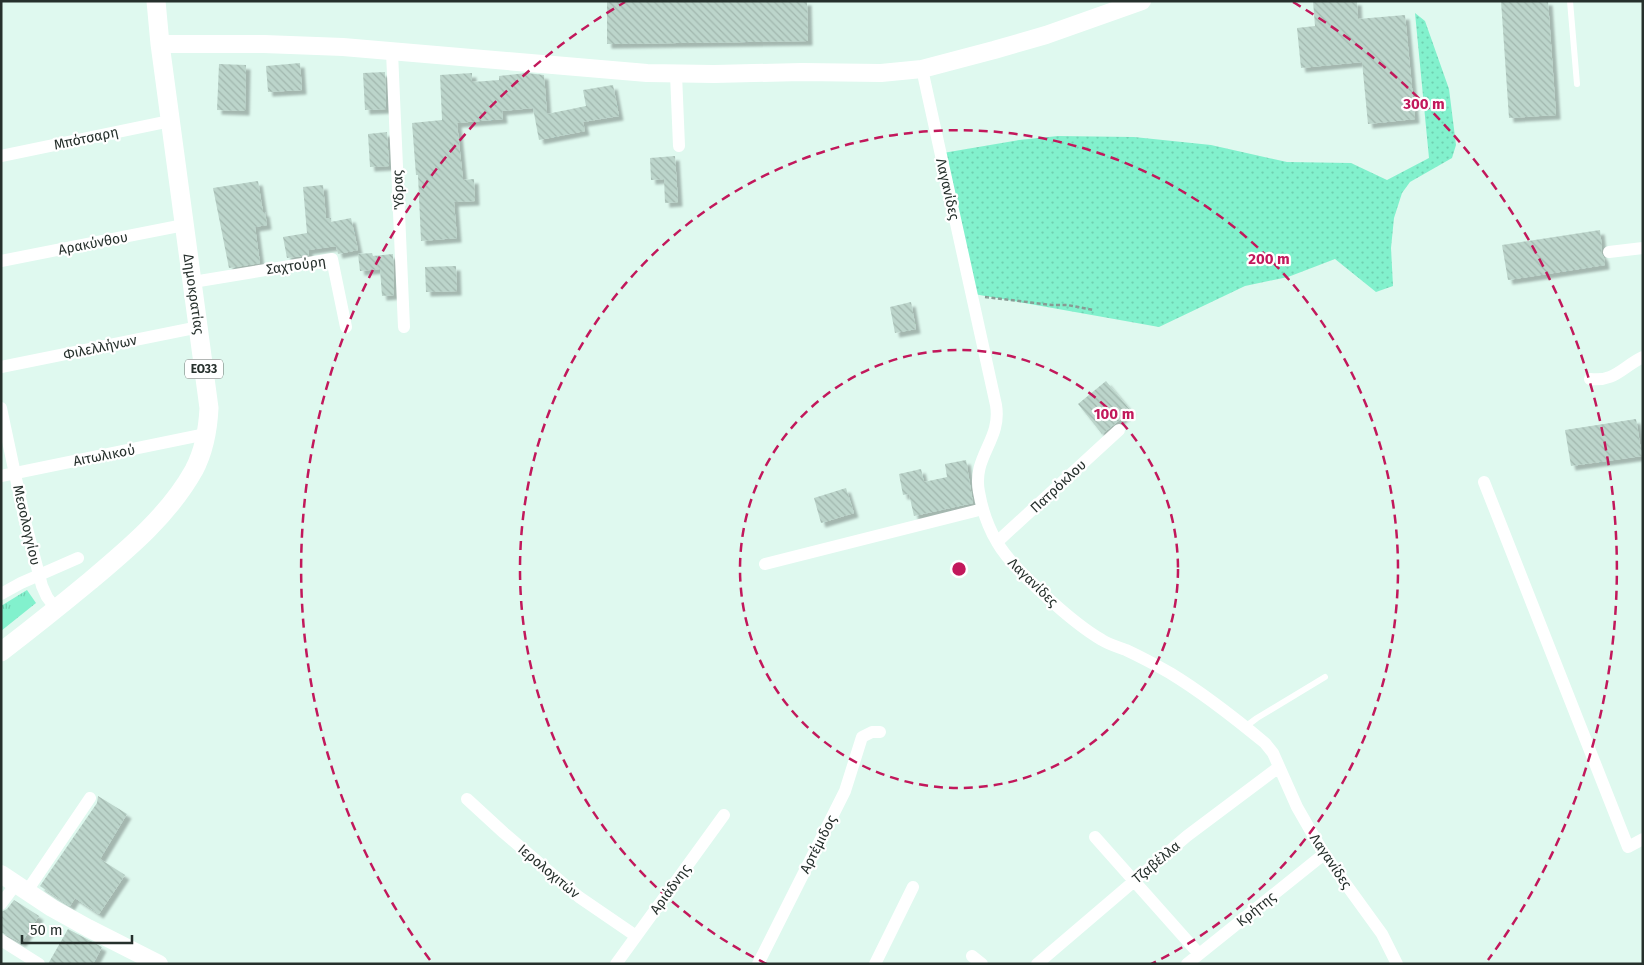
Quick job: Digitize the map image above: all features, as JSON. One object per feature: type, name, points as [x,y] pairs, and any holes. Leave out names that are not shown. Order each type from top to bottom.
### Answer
[{"type":"main road","name":"Δημοκρατίας","points":[[1,652],[114,561],[162,514],[182,489],[194,469],[206,434],[209,408],[170,121],[156,1]]},
{"type":"street","points":[[160,44],[343,47],[647,73],[881,73],[922,69],[1046,35],[1142,1]]},
{"type":"street","name":"Ύδρας","points":[[392,52],[404,327]]},
{"type":"street","name":"Λαγανίδες","points":[[922,69],[997,411],[995,432],[981,459],[977,474],[978,490],[983,509],[997,542],[1010,561],[1040,591],[1084,627],[1103,641],[1136,655],[1170,673],[1199,692],[1268,746],[1297,807],[1324,854],[1382,934],[1397,964]]},
{"type":"street","points":[[676,74],[679,146]]},
{"type":"street","name":"Μπότσαρη","points":[[1,156],[170,121]]},
{"type":"street","name":"Αρακύνθου","points":[[1,261],[184,225]]},
{"type":"street","points":[[1609,252],[1643,248]]},
{"type":"street","name":"Σαχτούρη","points":[[193,282],[332,259],[346,327]]},
{"type":"street","name":"Φιλελλήνων","points":[[1,367],[199,327]]},
{"type":"street","points":[[1590,379],[1602,380],[1611,377],[1643,357]]},
{"type":"street","name":"Μεσολογγίου","points":[[1,408],[39,574],[45,594],[56,609]]},
{"type":"street","name":"Πατρόκλου","points":[[997,542],[1119,430]]},
{"type":"street","name":"Αιτωλικού","points":[[1,476],[206,434]]},
{"type":"street","points":[[1484,482],[1628,847],[1643,840]]},
{"type":"street","points":[[765,564],[983,509]]},
{"type":"street","points":[[1,594],[39,574],[78,558]]},
{"type":"street","name":"Αρτέμιδος","points":[[758,964],[845,791],[862,737],[872,732],[880,732]]},
{"type":"street","name":"Τζαβέλλα","points":[[1037,964],[1187,836],[1279,767]]},
{"type":"street","points":[[1,904],[22,888],[90,798]]},
{"type":"street","name":"Ιερολοχιτών","points":[[467,799],[579,896],[636,936]]},
{"type":"street","name":"Αριάδνης","points":[[616,964],[724,815]]},
{"type":"street","points":[[1095,837],[1199,954]]},
{"type":"street","name":"Κρήτης","points":[[1187,964],[1324,854]]},
{"type":"street","points":[[1,874],[52,908],[149,961]]},
{"type":"street","points":[[875,964],[913,887]]},
{"type":"street","points":[[1,940],[39,964]]},
{"type":"street","points":[[972,956],[982,964]]},
{"type":"lane","points":[[1570,1],[1578,84]]},
{"type":"lane","points":[[1245,727],[1325,678]]},
{"type":"path","points":[[972,295],[1052,305],[1067,305],[1094,310]]},
{"type":"green space","points":[[1415,13],[1425,21],[1449,89],[1456,145],[1452,158],[1410,182],[1402,193],[1394,218],[1391,248],[1393,286],[1376,292],[1335,259],[1288,277],[1245,286],[1159,327],[974,294],[943,153],[1019,140],[1058,136],[1134,137],[1211,145],[1287,162],[1351,163],[1387,180],[1429,158]]},
{"type":"green space","points":[[27,590],[36,603],[1,631],[1,606]]},
{"type":"building","points":[[607,1],[807,1],[808,41],[607,44]]},
{"type":"building","points":[[1313,1],[1357,1],[1358,19],[1405,15],[1415,119],[1368,124],[1362,62],[1301,68],[1297,28],[1315,26]]},
{"type":"building","points":[[1501,1],[1548,1],[1556,115],[1509,118]]},
{"type":"building","points":[[300,63],[302,90],[268,92],[266,66]]},
{"type":"building","points":[[219,64],[246,65],[245,111],[217,110]]},
{"type":"building","points":[[385,72],[386,109],[365,110],[363,73]]},
{"type":"building","points":[[472,73],[472,82],[499,80],[499,76],[527,73],[544,75],[547,114],[586,106],[583,90],[613,85],[619,116],[583,122],[585,131],[539,140],[533,108],[502,111],[503,119],[457,123],[463,180],[474,179],[475,201],[454,202],[457,238],[421,241],[418,175],[416,175],[412,123],[442,120],[440,75]]},
{"type":"building","points":[[387,132],[389,166],[370,167],[368,134]]},
{"type":"building","points":[[675,156],[678,202],[665,203],[664,179],[651,180],[650,158]]},
{"type":"building","points":[[258,181],[267,225],[255,227],[260,263],[229,268],[213,188]]},
{"type":"building","points":[[323,185],[326,218],[331,218],[331,222],[351,218],[358,250],[338,254],[336,246],[308,250],[309,255],[287,258],[283,237],[307,233],[303,187]]},
{"type":"building","points":[[1600,230],[1601,253],[1605,265],[1508,280],[1502,245]]},
{"type":"building","points":[[372,253],[373,256],[393,254],[394,295],[382,296],[380,269],[360,271],[358,254]]},
{"type":"building","points":[[456,266],[457,291],[426,292],[425,267]]},
{"type":"building","points":[[911,302],[916,329],[895,333],[890,307]]},
{"type":"building","points":[[1106,381],[1131,411],[1102,434],[1078,404]]},
{"type":"building","points":[[1636,419],[1642,456],[1571,466],[1565,430]]},
{"type":"building","points":[[966,460],[973,503],[914,516],[909,494],[903,495],[899,474],[921,469],[924,482],[947,477],[945,464]]},
{"type":"building","points":[[846,488],[854,513],[821,523],[814,498]]},
{"type":"building","points":[[98,796],[127,814],[100,859],[125,875],[99,914],[75,898],[70,906],[40,886],[97,803]]},
{"type":"building","points":[[14,900],[39,916],[22,942],[1,932],[1,912],[7,909]]},
{"type":"building","points":[[68,929],[102,947],[93,964],[48,964]]}]
